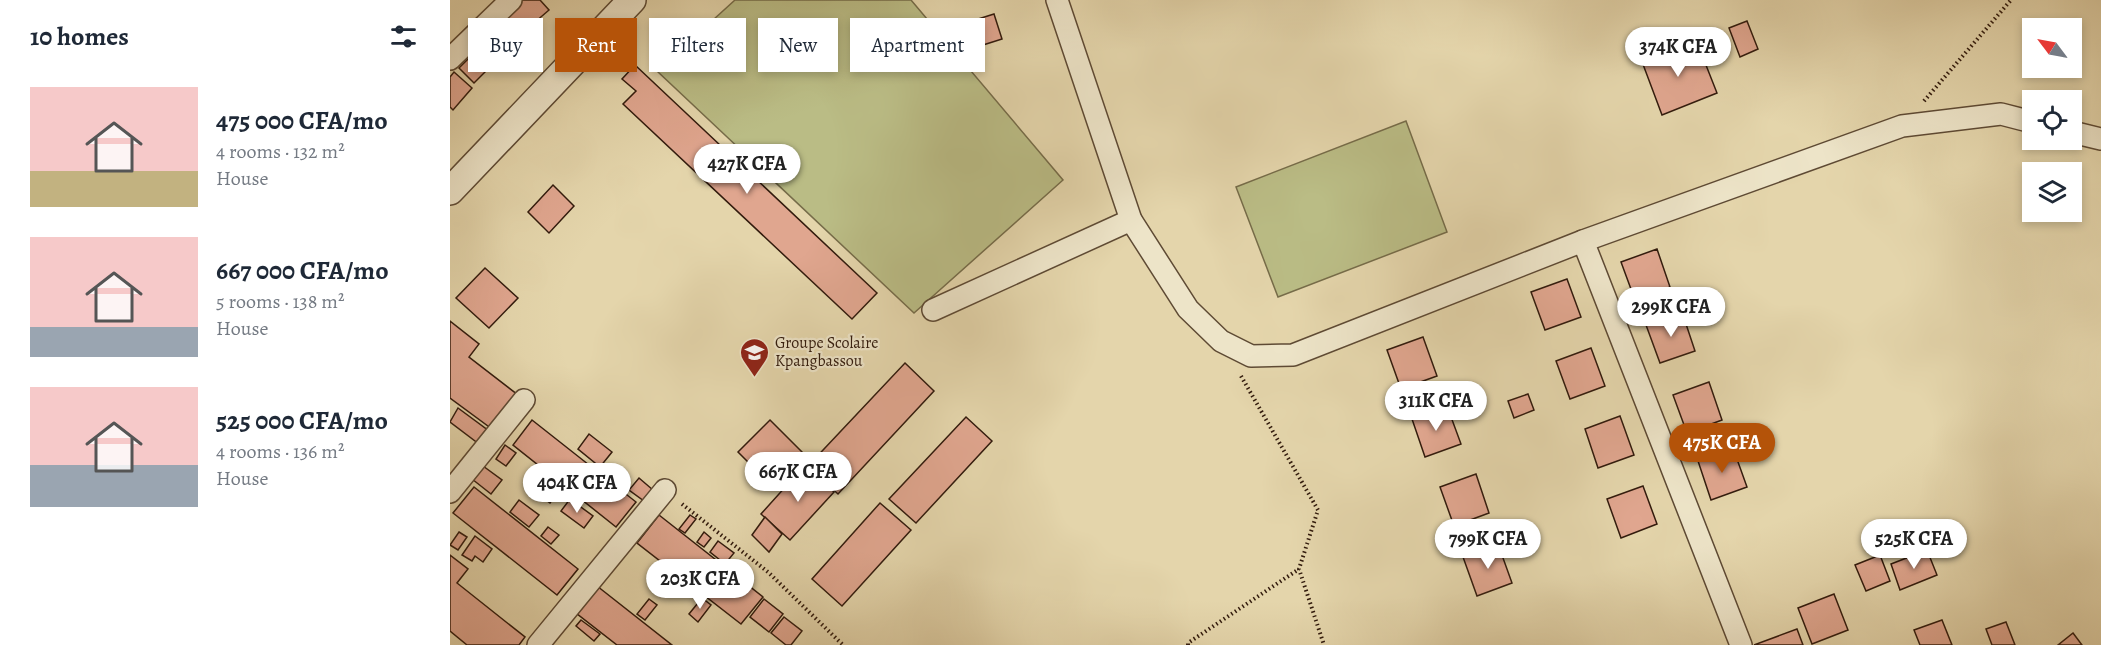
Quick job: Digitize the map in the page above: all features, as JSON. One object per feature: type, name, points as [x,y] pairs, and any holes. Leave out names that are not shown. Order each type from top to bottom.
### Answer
[{"type":"street","points":[[450,59],[511,0]]},
{"type":"street","points":[[450,191],[632,0]]},
{"type":"street","points":[[1057,0],[1131,220],[1188,309],[1221,341],[1251,356],[1293,355],[1583,241],[1902,126],[2001,114],[2022,119]]},
{"type":"street","points":[[2082,134],[2101,139]]},
{"type":"street","points":[[933,310],[1131,220]]},
{"type":"street","points":[[1583,241],[1741,645]]},
{"type":"street","points":[[450,492],[524,400]]},
{"type":"street","points":[[538,645],[665,490]]},
{"type":"path","points":[[1902,126],[2011,0]]},
{"type":"path","points":[[1221,341],[1318,510],[1299,568],[1324,645]]},
{"type":"path","points":[[665,490],[768,572],[843,645]]},
{"type":"path","points":[[1188,645],[1299,568]]},
{"type":"green space","points":[[735,0],[911,0],[926,18],[850,18],[850,72],[972,72],[1063,180],[914,313],[658,72],[746,72],[746,18],[715,18]]},
{"type":"green space","points":[[1406,121],[1447,232],[1278,297],[1236,187]]},
{"type":"building","points":[[521,0],[540,0],[549,10],[540,18],[501,18]]},
{"type":"building","points":[[994,14],[1002,39],[985,44],[985,18],[981,18]]},
{"type":"building","points":[[1747,21],[1758,49],[1740,57],[1729,28]]},
{"type":"building","points":[[1683,42],[1690,60],[1702,55],[1717,93],[1662,115],[1641,59]]},
{"type":"building","points":[[468,59],[468,72],[485,72],[474,83],[459,68]]},
{"type":"building","points":[[637,67],[877,293],[852,319],[623,104],[636,91],[622,79],[628,72],[637,72]]},
{"type":"building","points":[[454,72],[472,88],[453,110],[450,107],[450,77]]},
{"type":"building","points":[[553,185],[574,206],[549,233],[528,212]]},
{"type":"building","points":[[1657,249],[1670,287],[1635,300],[1621,262]]},
{"type":"building","points":[[485,268],[518,298],[489,328],[456,298]]},
{"type":"building","points":[[1567,279],[1581,317],[1545,330],[1531,292]]},
{"type":"building","points":[[1682,312],[1695,351],[1660,363],[1646,325]]},
{"type":"building","points":[[450,321],[479,344],[469,357],[518,395],[492,429],[450,398]]},
{"type":"building","points":[[1423,337],[1437,376],[1401,389],[1387,350]]},
{"type":"building","points":[[1591,348],[1605,386],[1570,399],[1556,361]]},
{"type":"building","points":[[905,363],[934,391],[838,494],[808,466]]},
{"type":"building","points":[[1709,382],[1722,420],[1687,433],[1673,395]]},
{"type":"building","points":[[1528,394],[1534,410],[1514,418],[1508,401]]},
{"type":"building","points":[[1447,406],[1461,444],[1425,457],[1412,419]]},
{"type":"building","points":[[458,408],[489,431],[479,444],[450,422]]},
{"type":"building","points":[[1620,416],[1634,455],[1598,468],[1585,429]]},
{"type":"building","points":[[966,417],[992,441],[916,523],[889,499]]},
{"type":"building","points":[[532,420],[636,502],[616,527],[513,445]]},
{"type":"building","points":[[770,420],[802,452],[771,485],[738,452]]},
{"type":"building","points":[[589,434],[612,452],[600,467],[578,449]]},
{"type":"building","points":[[505,445],[516,453],[506,466],[496,459]]},
{"type":"building","points":[[1733,448],[1747,487],[1711,500],[1698,461]]},
{"type":"building","points":[[805,465],[834,492],[790,540],[761,514]]},
{"type":"building","points":[[483,466],[502,480],[491,494],[472,479]]},
{"type":"building","points":[[1476,474],[1489,513],[1454,526],[1440,487]]},
{"type":"building","points":[[639,478],[653,490],[644,501],[629,490]]},
{"type":"building","points":[[548,480],[560,489],[550,503],[538,494]]},
{"type":"building","points":[[1643,486],[1657,524],[1621,538],[1607,499]]},
{"type":"building","points":[[474,487],[578,569],[557,595],[453,513]]},
{"type":"building","points":[[570,499],[593,516],[584,528],[561,511]]},
{"type":"building","points":[[519,500],[539,515],[529,527],[510,512]]},
{"type":"building","points":[[880,503],[911,530],[842,606],[812,579]]},
{"type":"building","points":[[659,515],[763,597],[741,624],[637,543]]},
{"type":"building","points":[[690,515],[696,519],[685,533],[679,529]]},
{"type":"building","points":[[765,517],[782,534],[769,552],[752,535]]},
{"type":"building","points":[[548,527],[559,535],[551,544],[541,536]]},
{"type":"building","points":[[459,532],[467,537],[458,550],[450,545]]},
{"type":"building","points":[[704,532],[711,538],[704,547],[697,542]]},
{"type":"building","points":[[475,536],[492,549],[483,562],[475,556],[472,561],[462,555]]},
{"type":"building","points":[[718,541],[734,553],[725,564],[710,552]]},
{"type":"building","points":[[1498,544],[1512,583],[1477,596],[1463,557]]},
{"type":"building","points":[[1927,550],[1937,575],[1900,590],[1891,564]]},
{"type":"building","points":[[450,555],[468,569],[457,583],[525,637],[519,645],[467,645],[450,631]]},
{"type":"building","points":[[1880,555],[1890,581],[1866,591],[1855,565]]},
{"type":"building","points":[[669,571],[682,581],[671,594],[659,584]]},
{"type":"building","points":[[597,586],[672,645],[617,645],[576,613]]},
{"type":"building","points":[[1834,594],[1848,630],[1812,644],[1798,608]]},
{"type":"building","points":[[702,598],[711,605],[698,622],[689,614]]},
{"type":"building","points":[[649,599],[657,605],[645,620],[637,614]]},
{"type":"building","points":[[764,599],[783,614],[769,632],[750,617]]},
{"type":"building","points":[[784,617],[802,631],[791,645],[786,645],[771,633]]},
{"type":"building","points":[[581,620],[600,634],[594,641],[576,626]]},
{"type":"building","points":[[1942,620],[1952,645],[1920,645],[1914,630]]},
{"type":"building","points":[[2006,622],[2015,645],[1992,645],[1986,629]]},
{"type":"building","points":[[1797,629],[1803,645],[1754,645]]},
{"type":"building","points":[[2073,633],[2082,645],[2058,645]]},
{"type":"place","name":"Groupe Scolaire Kpangbassou","points":[[754,378]]}]
